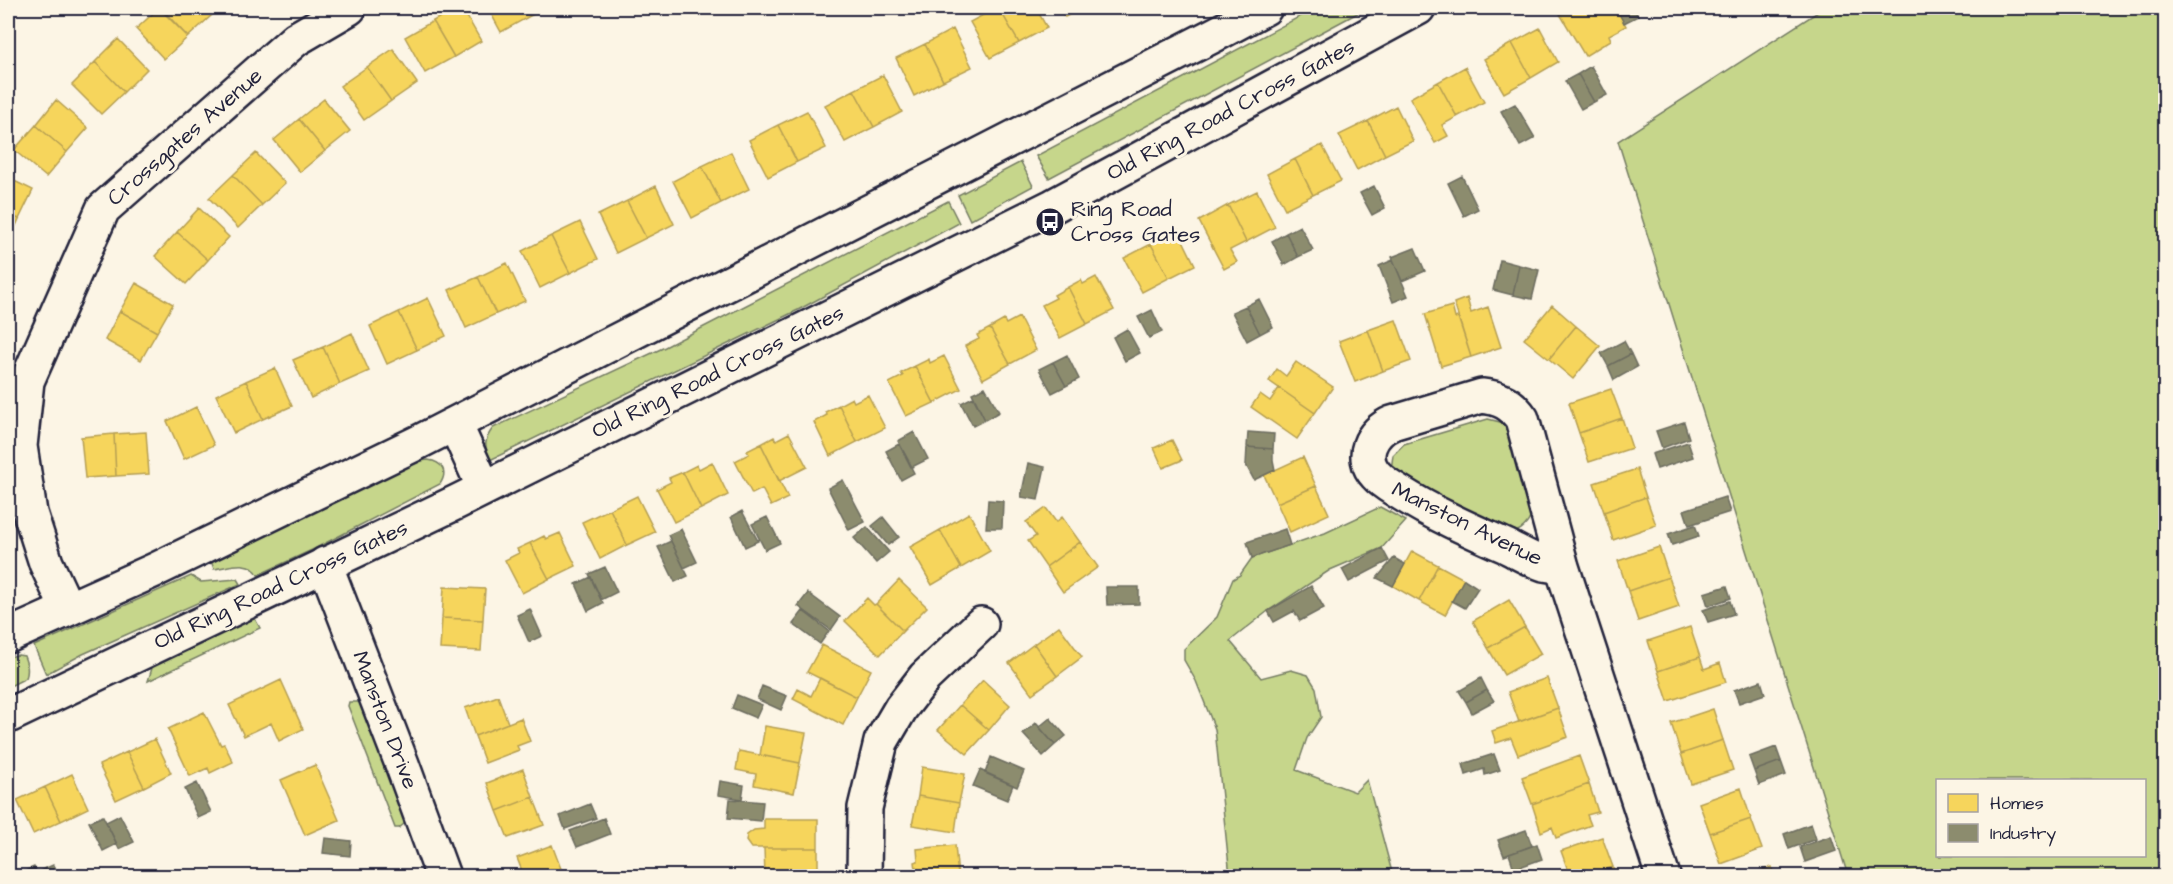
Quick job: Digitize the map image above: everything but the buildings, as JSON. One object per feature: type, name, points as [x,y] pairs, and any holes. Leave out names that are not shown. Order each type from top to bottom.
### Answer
[{"type":"main road","name":"Crossgates Avenue","points":[[67,608],[46,563],[30,513],[20,446],[27,381],[103,209],[296,39],[348,8]]},
{"type":"main road","points":[[8,636],[154,570],[455,424],[1265,8]]},
{"type":"main road","name":"Old Ring Road Cross Gates","points":[[8,716],[484,488],[1053,206],[1418,8]]},
{"type":"main road","name":"Manston Avenue","points":[[1562,567],[1543,563],[1480,534],[1413,501],[1382,481],[1374,474],[1368,454],[1375,435],[1383,427],[1392,423],[1482,396],[1506,401],[1522,419],[1562,567],[1663,876]]},
{"type":"main road","points":[[455,424],[484,488]]},
{"type":"main road","name":"Manston Drive","points":[[325,564],[443,876]]},
{"type":"main road","points":[[864,876],[865,808],[881,742],[901,708],[925,676],[981,624]]},
{"type":"green space","points":[[1316,8],[1367,8],[1049,178],[1036,156]]},
{"type":"green space","points":[[1824,8],[2165,8],[2165,876],[1848,876],[1618,141]]},
{"type":"green space","points":[[1021,162],[1033,186],[970,220],[958,195]]},
{"type":"green space","points":[[948,201],[959,223],[798,310],[490,460],[486,443],[493,428],[665,347]]},
{"type":"green space","points":[[1488,419],[1504,423],[1509,429],[1533,512],[1528,522],[1516,532],[1500,534],[1391,470],[1393,455],[1404,444]]},
{"type":"green space","points":[[428,460],[443,468],[444,475],[440,484],[312,550],[258,575],[245,565],[214,569],[211,561],[420,461]]},
{"type":"green space","points":[[1380,507],[1406,521],[1382,548],[1330,570],[1268,611],[1230,641],[1261,678],[1291,670],[1308,675],[1316,688],[1321,717],[1307,738],[1296,770],[1355,792],[1367,780],[1393,876],[1230,876],[1215,729],[1196,681],[1184,660],[1184,649],[1217,617],[1233,579],[1240,575],[1252,558],[1325,533]]},
{"type":"green space","points":[[191,576],[201,582],[237,579],[240,584],[83,654],[46,674],[34,646]]},
{"type":"green space","points":[[254,617],[260,628],[148,681],[153,665]]},
{"type":"green space","points":[[24,656],[26,678],[8,687],[8,657]]},
{"type":"green space","points":[[349,702],[360,702],[367,717],[404,818],[404,824],[399,828],[395,828],[348,706]]},
{"type":"place","name":"Ring Road Cross Gates","points":[[1050,222]]}]
